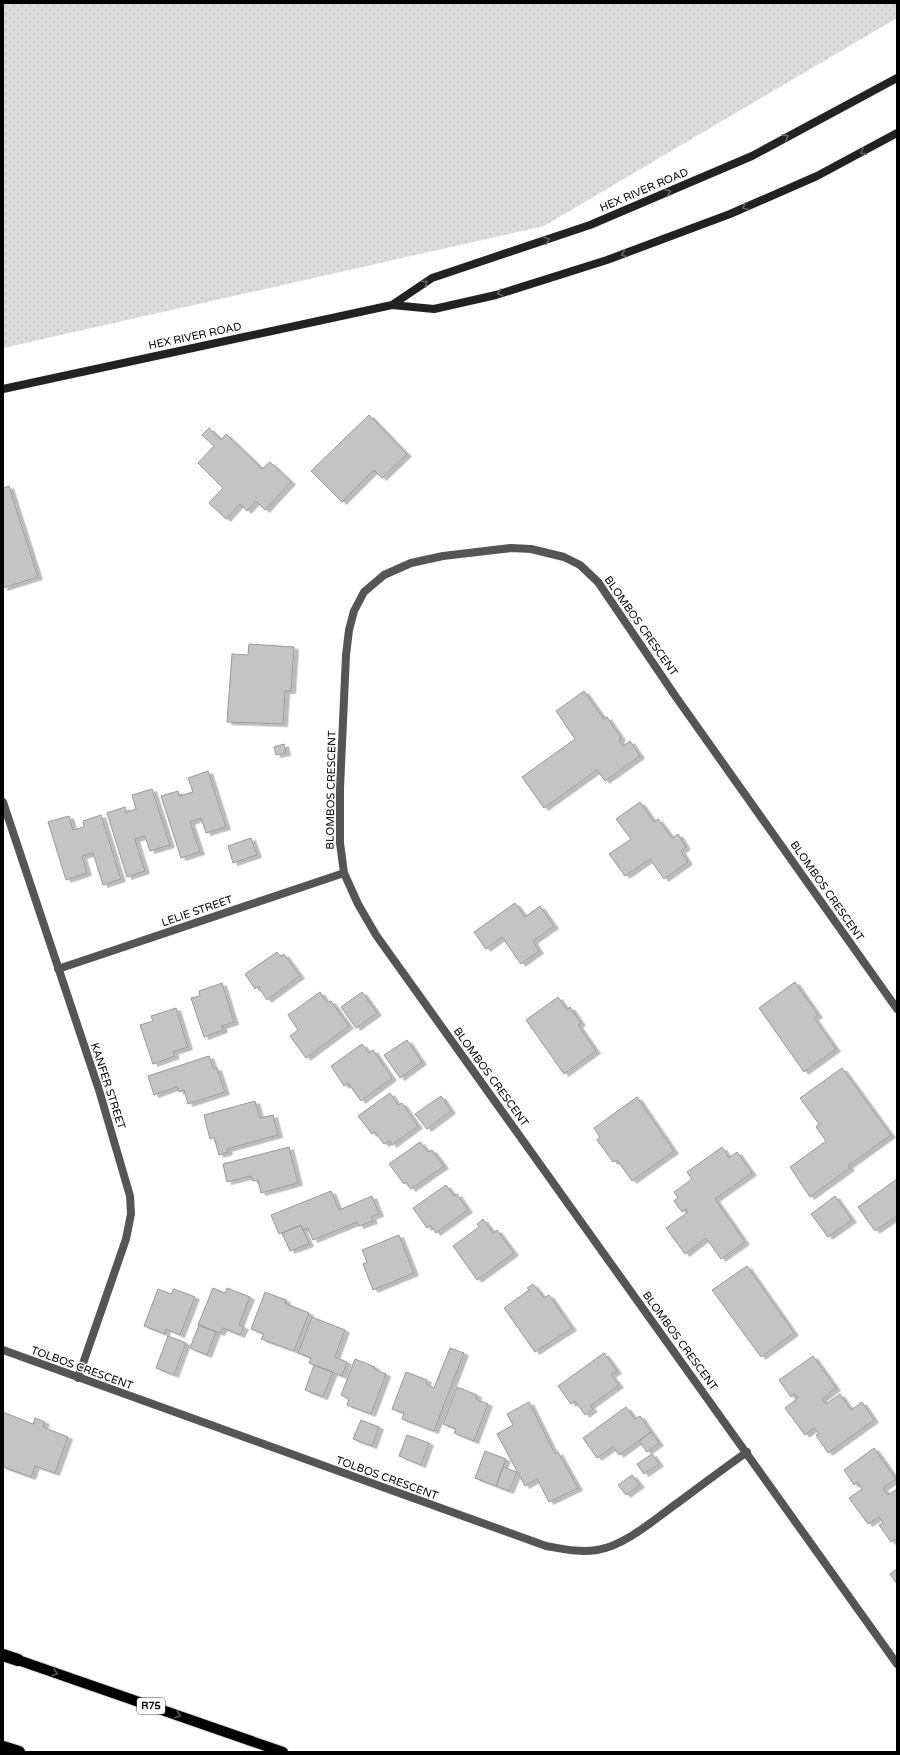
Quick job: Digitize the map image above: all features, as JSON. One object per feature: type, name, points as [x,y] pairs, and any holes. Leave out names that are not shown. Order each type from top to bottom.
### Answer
[{"type":"highway","name":"R75","points":[[3,1655],[18,1660]]},
{"type":"highway","points":[[3,1747],[19,1752]]},
{"type":"main road","name":"R75","points":[[18,1660],[283,1752]]},
{"type":"street","name":"HEX RIVER ROAD","points":[[392,305],[432,278],[590,225],[752,156],[897,78]]},
{"type":"street","name":"HEX RIVER ROAD","points":[[3,388],[392,305],[434,309],[496,295],[607,260],[730,214],[817,176],[897,133]]},
{"type":"street","name":"BLOMBOS CRESCENT","points":[[897,1009],[676,697],[598,582],[580,564],[548,551],[511,548],[443,556],[411,563],[384,575],[364,592],[354,611],[349,630],[346,655],[340,788],[340,843],[344,873],[358,904],[376,935],[747,1452],[897,1664]]},
{"type":"street","name":"KANFER STREET","points":[[3,802],[99,1090],[130,1196],[131,1208],[126,1238],[78,1378]]},
{"type":"street","name":"LELIE STREET","points":[[58,969],[344,873]]},
{"type":"street","name":"TOLBOS CRESCENT","points":[[3,1350],[546,1546],[583,1552],[599,1550],[622,1541],[652,1522],[747,1452]]},
{"type":"shaded area","points":[[3,3],[897,3],[897,18],[544,226],[3,348]]},
{"type":"building","points":[[369,415],[407,454],[382,478],[374,470],[342,502],[311,471]]},
{"type":"building","points":[[209,428],[221,440],[226,434],[262,469],[270,462],[291,482],[265,510],[256,501],[247,511],[240,504],[226,519],[209,503],[223,488],[198,463],[214,446],[202,435]]},
{"type":"building","points":[[9,486],[38,577],[3,588],[3,488]]},
{"type":"building","points":[[249,644],[294,647],[291,691],[285,691],[283,724],[227,722],[232,654],[248,655]]},
{"type":"building","points":[[584,691],[604,719],[607,717],[621,738],[619,740],[623,746],[630,741],[640,756],[605,781],[597,770],[544,808],[522,777],[575,739],[556,711]]},
{"type":"building","points":[[284,744],[286,753],[276,755],[274,747]]},
{"type":"building","points":[[208,771],[226,827],[206,833],[201,818],[190,822],[200,852],[181,858],[161,796],[178,791],[179,796],[193,792],[188,778]]},
{"type":"building","points":[[152,789],[170,845],[150,851],[145,836],[135,839],[145,871],[127,877],[107,813],[125,807],[126,813],[136,809],[132,795]]},
{"type":"building","points":[[640,802],[654,822],[658,819],[672,838],[678,834],[686,847],[681,851],[688,862],[664,879],[650,859],[625,876],[609,854],[631,839],[616,819]]},
{"type":"building","points":[[101,815],[121,879],[103,885],[93,853],[82,856],[87,873],[66,880],[48,822],[69,816],[73,830],[84,827],[83,821]]},
{"type":"building","points":[[251,838],[257,855],[233,863],[228,846]]},
{"type":"building","points":[[515,903],[525,917],[540,906],[554,926],[533,941],[539,951],[521,964],[502,937],[486,949],[474,932]]},
{"type":"building","points":[[277,952],[281,957],[284,954],[300,976],[267,1000],[258,986],[255,989],[245,974]]},
{"type":"building","points":[[795,982],[818,1015],[814,1018],[836,1049],[804,1072],[759,1008]]},
{"type":"building","points":[[222,983],[234,1022],[222,1026],[223,1030],[204,1037],[191,998],[200,996],[199,991]]},
{"type":"building","points":[[320,992],[327,1003],[331,1001],[349,1026],[306,1058],[290,1036],[298,1030],[288,1015]]},
{"type":"building","points":[[362,992],[377,1013],[356,1028],[341,1007]]},
{"type":"building","points":[[558,997],[567,1010],[570,1007],[581,1023],[578,1025],[596,1051],[564,1074],[526,1020]]},
{"type":"building","points":[[176,1008],[188,1047],[173,1052],[175,1056],[153,1064],[140,1025],[153,1021],[151,1016]]},
{"type":"building","points":[[407,1040],[422,1062],[400,1078],[384,1055]]},
{"type":"building","points":[[362,1044],[369,1053],[373,1050],[392,1078],[361,1101],[348,1083],[344,1086],[331,1066]]},
{"type":"building","points":[[209,1056],[214,1069],[217,1068],[225,1092],[188,1104],[184,1090],[179,1092],[177,1087],[154,1095],[148,1076]]},
{"type":"building","points":[[842,1068],[891,1135],[848,1166],[850,1168],[810,1197],[790,1167],[826,1141],[816,1127],[819,1124],[800,1098]]},
{"type":"building","points":[[390,1093],[398,1105],[402,1103],[418,1126],[392,1145],[390,1141],[384,1144],[375,1132],[372,1134],[358,1116]]},
{"type":"building","points":[[441,1096],[451,1111],[427,1129],[415,1114]]},
{"type":"building","points":[[637,1097],[674,1151],[632,1181],[617,1160],[613,1162],[597,1140],[600,1137],[594,1128]]},
{"type":"building","points":[[255,1101],[260,1118],[273,1115],[278,1135],[227,1149],[228,1152],[219,1155],[214,1137],[210,1139],[204,1115]]},
{"type":"building","points":[[420,1142],[428,1152],[432,1150],[444,1166],[411,1189],[406,1182],[404,1184],[389,1164]]},
{"type":"building","points":[[289,1147],[298,1183],[261,1193],[258,1180],[253,1181],[251,1176],[227,1182],[223,1164]]},
{"type":"building","points":[[722,1147],[729,1158],[737,1152],[752,1173],[715,1199],[745,1242],[721,1259],[706,1238],[685,1254],[666,1228],[688,1212],[686,1209],[682,1212],[674,1201],[678,1198],[674,1192],[692,1179],[687,1172]]},
{"type":"building","points":[[897,1179],[897,1216],[875,1231],[858,1207]]},
{"type":"building","points":[[446,1185],[454,1196],[457,1194],[468,1210],[436,1233],[430,1225],[427,1228],[413,1208]]},
{"type":"building","points":[[331,1191],[339,1210],[372,1196],[379,1214],[371,1217],[373,1221],[359,1226],[357,1222],[313,1240],[308,1228],[303,1230],[301,1225],[279,1234],[271,1215]]},
{"type":"building","points":[[835,1196],[852,1220],[828,1237],[811,1214]]},
{"type":"building","points":[[483,1219],[493,1233],[497,1230],[514,1253],[477,1280],[453,1246],[479,1227],[477,1224]]},
{"type":"building","points":[[301,1225],[309,1244],[290,1251],[282,1233]]},
{"type":"building","points":[[399,1235],[414,1273],[373,1290],[363,1264],[367,1262],[362,1250]]},
{"type":"building","points":[[747,1266],[794,1333],[761,1357],[712,1290]]},
{"type":"building","points":[[533,1284],[544,1298],[549,1295],[572,1328],[535,1352],[504,1308],[529,1290],[527,1288]]},
{"type":"building","points":[[213,1288],[225,1293],[227,1288],[250,1297],[239,1325],[244,1327],[240,1335],[223,1328],[220,1333],[198,1325]]},
{"type":"building","points":[[158,1289],[171,1294],[174,1289],[195,1297],[180,1335],[166,1329],[165,1334],[144,1326]]},
{"type":"building","points":[[265,1292],[286,1300],[285,1303],[309,1313],[294,1351],[261,1339],[264,1334],[251,1329]]},
{"type":"building","points":[[312,1317],[345,1330],[335,1357],[347,1362],[342,1376],[309,1363],[311,1358],[298,1353]]},
{"type":"building","points":[[199,1325],[216,1332],[207,1355],[190,1348]]},
{"type":"building","points":[[168,1336],[186,1343],[174,1375],[156,1368]]},
{"type":"building","points":[[450,1348],[464,1353],[434,1431],[402,1419],[404,1413],[392,1409],[406,1372],[427,1380],[426,1384],[434,1388]]},
{"type":"building","points":[[604,1353],[617,1371],[611,1375],[619,1385],[590,1406],[593,1409],[585,1415],[575,1401],[571,1404],[558,1386]]},
{"type":"building","points":[[813,1356],[836,1388],[822,1399],[826,1404],[840,1394],[851,1410],[862,1402],[874,1420],[828,1453],[816,1435],[819,1434],[814,1428],[805,1435],[785,1408],[798,1398],[795,1394],[791,1397],[779,1380]]},
{"type":"building","points":[[355,1359],[375,1367],[374,1369],[386,1374],[371,1414],[347,1405],[349,1399],[341,1395]]},
{"type":"building","points":[[314,1365],[333,1372],[323,1397],[305,1390]]},
{"type":"building","points":[[457,1387],[477,1395],[476,1399],[488,1404],[474,1441],[454,1433],[456,1429],[443,1424]]},
{"type":"building","points":[[529,1402],[555,1454],[558,1452],[578,1488],[549,1502],[537,1479],[525,1486],[497,1434],[513,1425],[507,1414]]},
{"type":"building","points":[[626,1407],[635,1419],[640,1416],[651,1432],[619,1455],[613,1447],[597,1458],[583,1438]]},
{"type":"building","points":[[3,1412],[33,1424],[35,1418],[45,1422],[43,1427],[68,1437],[55,1473],[35,1466],[31,1477],[3,1467]]},
{"type":"building","points":[[361,1420],[379,1427],[372,1446],[353,1439]]},
{"type":"building","points":[[651,1432],[659,1443],[647,1452],[639,1441]]},
{"type":"building","points":[[407,1435],[429,1443],[421,1465],[399,1456]]},
{"type":"building","points":[[874,1448],[896,1479],[883,1488],[888,1495],[897,1489],[897,1538],[891,1542],[879,1525],[883,1523],[879,1517],[868,1524],[849,1498],[862,1489],[857,1482],[854,1485],[844,1470]]},
{"type":"building","points":[[485,1451],[506,1459],[496,1486],[475,1478]]},
{"type":"building","points":[[652,1454],[659,1464],[644,1474],[637,1464]]},
{"type":"building","points":[[503,1467],[517,1472],[509,1491],[496,1486]]},
{"type":"building","points":[[632,1475],[640,1485],[626,1495],[618,1485]]},
{"type":"building","points":[[897,1569],[897,1584],[890,1574]]}]
